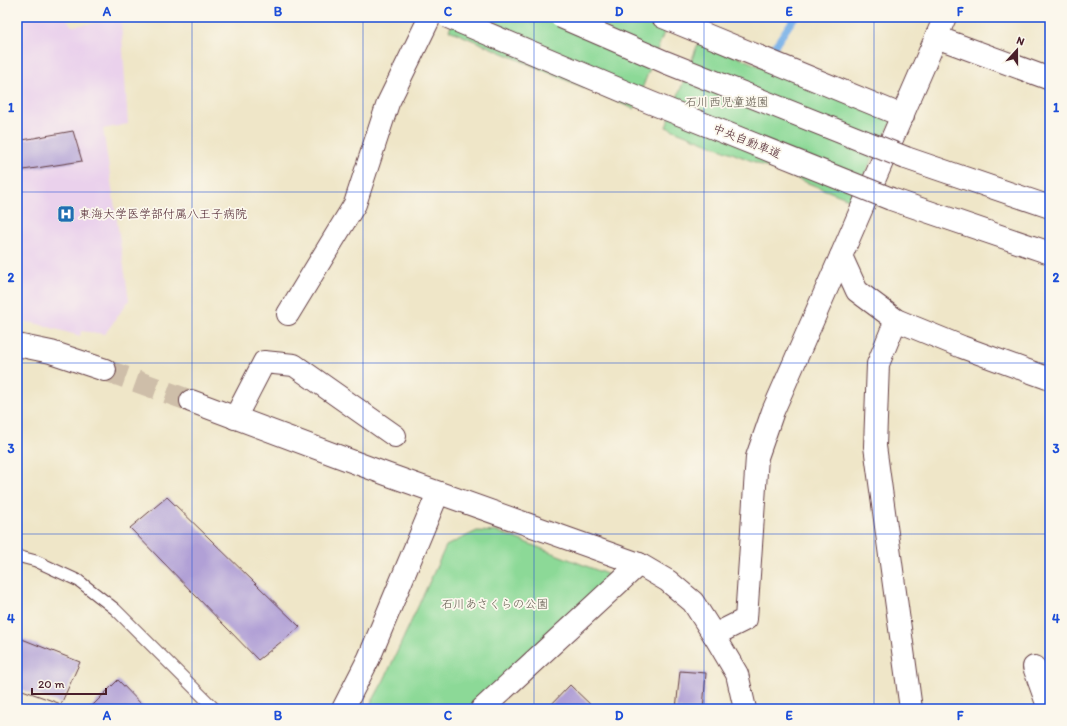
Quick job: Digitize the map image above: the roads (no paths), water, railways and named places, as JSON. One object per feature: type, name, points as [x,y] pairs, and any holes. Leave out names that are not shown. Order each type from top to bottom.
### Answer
[{"type":"main road","points":[[288,314],[355,204],[388,103],[430,17]]},
{"type":"main road","name":"中央自動車道","points":[[448,17],[649,102],[891,199],[1050,253]]},
{"type":"main road","points":[[562,17],[665,62],[906,158],[1050,207]]},
{"type":"main road","points":[[663,17],[903,116]]},
{"type":"main road","points":[[714,635],[746,619],[757,457],[773,411],[945,17]]},
{"type":"main road","points":[[936,37],[1050,79]]},
{"type":"main road","points":[[841,256],[857,291],[896,320],[962,347],[1050,379]]},
{"type":"main road","points":[[896,320],[878,364],[875,446],[912,709]]},
{"type":"main road","points":[[17,345],[51,352],[104,370]]},
{"type":"main road","points":[[235,418],[264,362],[294,365],[395,436]]},
{"type":"main road","points":[[191,401],[438,493],[639,564],[668,580],[693,602],[714,635],[737,674],[745,709]]},
{"type":"main road","points":[[343,709],[369,658],[438,493]]},
{"type":"main road","points":[[482,709],[639,564]]},
{"type":"main road","points":[[1034,667],[1049,709]]},
{"type":"lane","points":[[17,556],[36,561],[79,581],[115,609],[215,709]]},
{"type":"waterway","points":[[772,50],[795,17]]},
{"type":"tunnel","points":[[105,370],[191,401]]},
{"type":"place","name":"東海大学医学部付属八王子病院","points":[[66,214]]},
{"type":"park label","name":"石川西児童遊園","points":[[727,102]]},
{"type":"park label","name":"石川あさくらの公園","points":[[495,604]]}]
